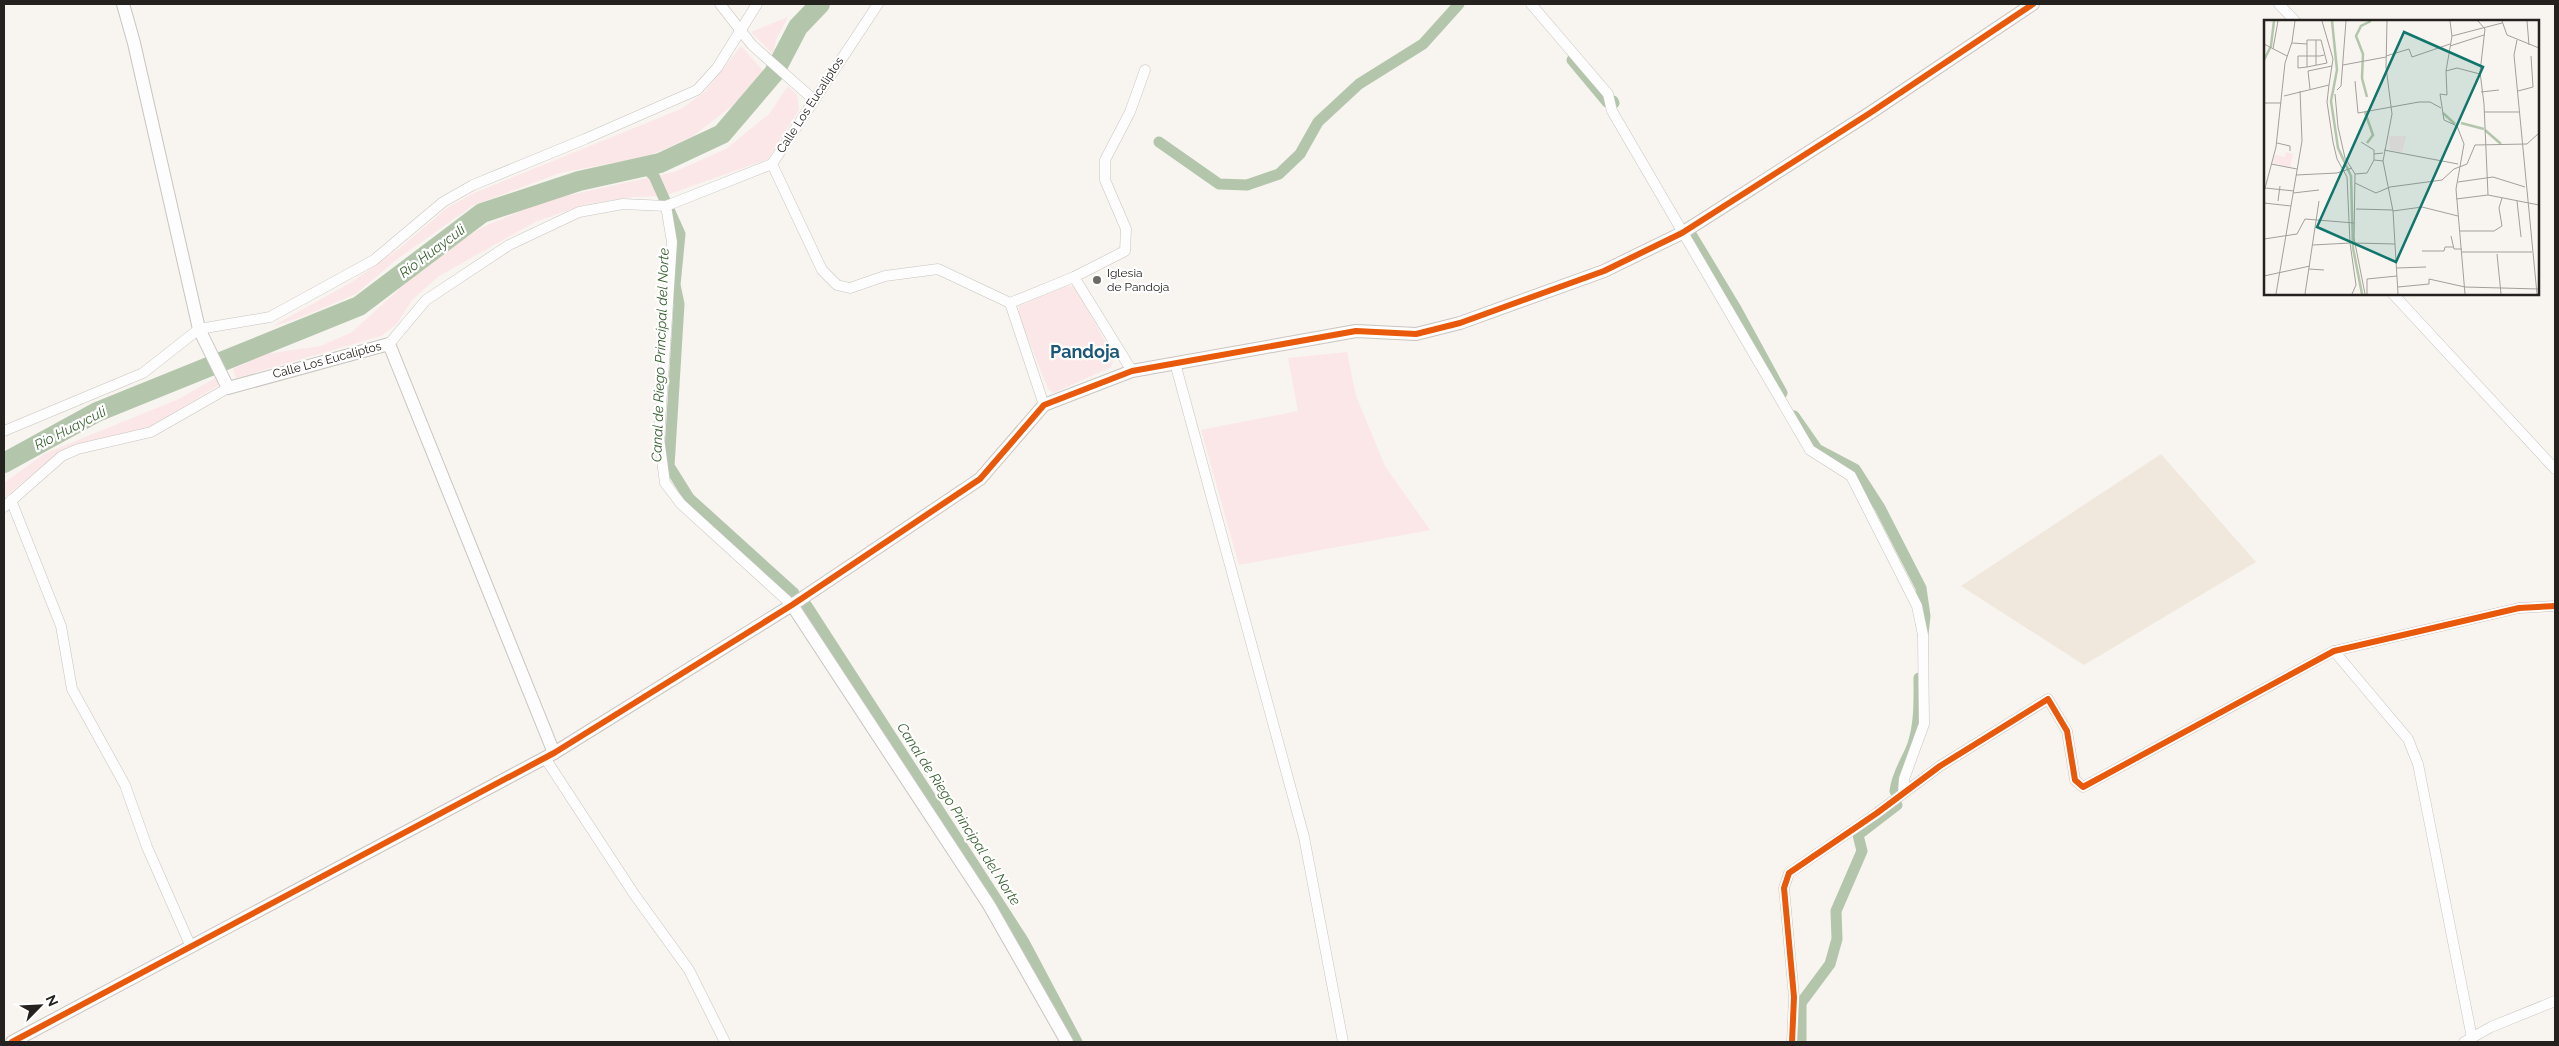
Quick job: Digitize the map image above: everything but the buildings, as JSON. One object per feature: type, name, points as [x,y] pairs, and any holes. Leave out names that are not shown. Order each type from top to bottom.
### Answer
[{"type":"street","points":[[123,4],[134,42],[202,335],[225,383]]},
{"type":"street","points":[[720,4],[738,30],[766,58],[813,99]]},
{"type":"street","points":[[4,431],[143,373],[202,335],[270,318],[374,260],[443,202],[473,185],[586,139],[697,90],[717,68],[738,30],[756,4]]},
{"type":"street","name":"Calle Los Eucaliptos","points":[[7,503],[62,456],[78,449],[151,432],[225,383],[389,344],[426,300],[509,244],[579,212],[623,204],[666,206],[772,164],[813,99],[878,4]]},
{"type":"street","points":[[1531,4],[1608,94],[1612,111],[1810,450],[1851,476],[1917,606],[1923,635],[1924,724],[1904,779],[1903,793]]},
{"type":"street","points":[[12,1042],[549,756],[792,605],[980,479],[1044,405],[1132,371],[1356,331],[1416,334],[1460,322],[1562,288],[1627,261],[1682,233],[1870,113],[2034,4]]},
{"type":"street","points":[[2280,4],[2294,20]]},
{"type":"street","points":[[1010,303],[1074,277],[1125,251],[1126,229],[1105,180],[1106,160],[1130,112],[1145,70]]},
{"type":"street","points":[[772,164],[822,270],[837,285],[850,288],[886,276],[938,269],[1010,303],[1044,405]]},
{"type":"street","points":[[666,206],[672,242],[659,438],[665,483],[681,504],[792,605],[989,905],[1067,1042]]},
{"type":"street","points":[[1074,277],[1132,371]]},
{"type":"street","points":[[2393,295],[2555,469]]},
{"type":"street","points":[[389,344],[549,756],[634,894],[689,970],[725,1042]]},
{"type":"street","points":[[1175,363],[1304,837],[1343,1042]]},
{"type":"street","points":[[7,503],[61,626],[72,689],[125,785],[147,847],[191,947]]},
{"type":"street","points":[[1792,1042],[1794,997],[1784,888],[1789,873],[1940,766],[2048,699],[2067,731],[2075,780],[2083,787],[2334,651],[2519,608],[2555,606]]},
{"type":"street","points":[[2334,651],[2408,739],[2418,764],[2468,1040],[2491,1027],[2555,1001]]},
{"type":"shaded area","points":[[788,17],[776,40],[773,54],[751,32]]},
{"type":"shaded area","points":[[741,46],[765,73],[732,106],[693,136],[649,156],[560,173],[474,205],[396,260],[356,294],[299,318],[271,327],[350,283],[400,248],[447,208],[474,193],[681,109],[705,92]]},
{"type":"shaded area","points":[[788,86],[797,95],[799,110],[768,159],[664,196],[632,197],[583,205],[535,222],[439,276],[412,300],[396,325],[381,336],[236,378],[233,369],[266,354],[321,346],[352,332],[438,254],[483,227],[547,200],[674,172],[726,149],[769,114]]},
{"type":"shaded area","points":[[1074,286],[1114,357],[1111,367],[1054,393],[1048,389],[1019,315],[1019,306],[1064,287]]},
{"type":"shaded area","points":[[1347,352],[1356,396],[1385,466],[1430,530],[1239,565],[1201,430],[1298,411],[1288,358]]},
{"type":"shaded area","points":[[217,377],[219,385],[149,428],[82,444],[59,452],[4,498],[4,483],[46,453],[179,399]]},
{"type":"shaded area","points":[[2161,454],[2256,562],[2084,665],[1961,586]]},
{"type":"waterway","name":"Río Huayculi","points":[[4,463],[97,412],[359,306],[482,213],[579,181],[660,163],[722,134],[774,73],[798,27],[820,4]]},
{"type":"waterway","points":[[1159,142],[1219,184],[1247,185],[1279,174],[1300,154],[1318,122],[1359,84],[1423,44],[1459,4]]},
{"type":"waterway","points":[[1572,60],[1607,102],[1613,101],[1614,103]]},
{"type":"waterway","name":"Canal de Riego Principal del Norte","points":[[644,166],[654,176],[680,234],[675,285],[679,304],[669,466],[689,498],[794,593]]},
{"type":"waterway","points":[[1691,234],[1735,307],[1782,393]]},
{"type":"waterway","points":[[1794,416],[1817,449],[1855,469],[1880,508],[1921,588],[1925,616],[1923,634]]},
{"type":"waterway","name":"Canal de Riego Principal del Norte","points":[[807,606],[1024,942],[1077,1042]]},
{"type":"waterway","points":[[1895,791],[1902,767],[1911,750],[1917,728],[1919,678]]},
{"type":"waterway","points":[[1801,1042],[1801,1003],[1830,964],[1837,939],[1836,911],[1862,851],[1858,835],[1897,805]]},
{"type":"cycle path","points":[[12,1042],[554,753],[792,605],[980,479],[1044,405],[1132,371],[1356,331],[1416,334],[1460,323],[1604,271],[1682,233],[1870,113],[2033,4]]},
{"type":"cycle path","points":[[1792,1042],[1794,997],[1784,888],[1789,873],[1877,813],[1940,766],[2048,699],[2067,731],[2075,780],[2083,787],[2334,651],[2519,608],[2555,606]]},
{"type":"place","name":"Iglesia de Pandoja","points":[[1097,280]]},
{"type":"district","name":"Pandoja","points":[[1085,351]]}]
